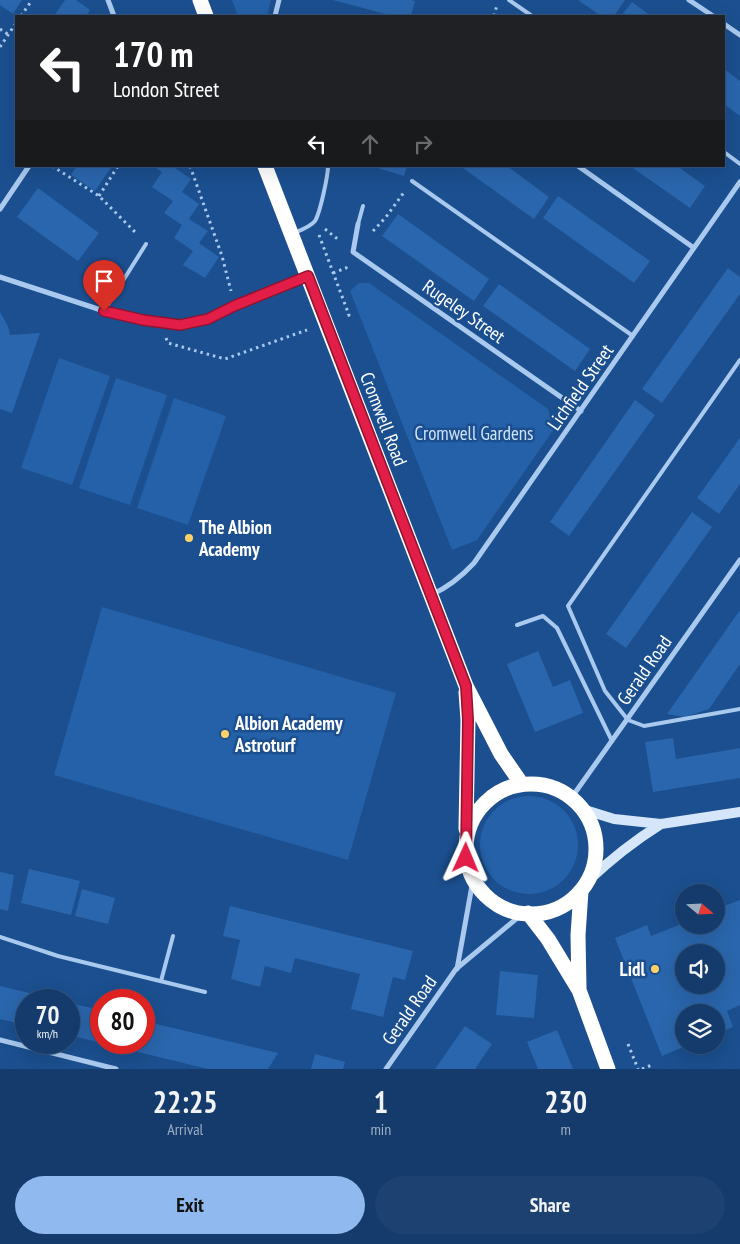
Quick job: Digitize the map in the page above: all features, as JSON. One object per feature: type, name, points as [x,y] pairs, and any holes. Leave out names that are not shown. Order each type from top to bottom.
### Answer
[{"type":"highway","points":[[200,0],[206,15]]},
{"type":"highway","name":"Cromwell Road","points":[[265,167],[466,686],[501,754],[521,784]]},
{"type":"highway","name":"Cromwell Road","points":[[466,686],[468,720],[466,835]]},
{"type":"highway","points":[[579,990],[578,935],[585,886],[595,859],[595,836],[587,815],[577,803],[552,786],[521,784],[500,791],[475,814],[466,835],[466,858],[473,880],[487,897],[500,907],[525,913],[545,912],[573,898],[585,886]]},
{"type":"highway","points":[[525,913],[548,939],[579,990],[608,1069]]},
{"type":"street","points":[[108,0],[114,15]]},
{"type":"street","points":[[275,15],[279,0]]},
{"type":"street","points":[[689,0],[712,15]]},
{"type":"street","points":[[725,25],[740,35]]},
{"type":"street","points":[[0,209],[28,167]]},
{"type":"street","points":[[579,167],[694,248]]},
{"type":"street","name":"Lichfield Street","points":[[431,595],[461,578],[474,563],[740,182]]},
{"type":"street","points":[[354,252],[358,224]]},
{"type":"street","name":"Rugeley Street","points":[[354,252],[581,411]]},
{"type":"street","points":[[0,277],[104,311],[180,325],[208,319],[234,306],[308,276]]},
{"type":"street","name":"Gerald Road","points":[[577,803],[612,741],[740,560]]},
{"type":"street","points":[[577,803],[614,819],[661,824],[740,812]]},
{"type":"street","points":[[585,886],[609,860],[632,842],[661,824]]},
{"type":"street","name":"Gerald Road","points":[[456,969],[473,880]]},
{"type":"street","name":"Gerald Road","points":[[386,1069],[456,969],[525,913]]},
{"type":"street","points":[[0,1040],[116,1069]]},
{"type":"lane","points":[[509,0],[531,15]]},
{"type":"lane","points":[[725,153],[740,164]]},
{"type":"lane","points":[[292,234],[315,220],[324,190],[328,167]]},
{"type":"lane","points":[[412,181],[633,336]]},
{"type":"lane","points":[[358,224],[362,206]]},
{"type":"lane","points":[[104,311],[146,244]]},
{"type":"lane","points":[[740,360],[568,606],[605,691],[628,720],[644,726],[740,709]]},
{"type":"lane","points":[[518,625],[543,616],[557,628],[612,741]]},
{"type":"lane","points":[[161,981],[173,936]]},
{"type":"lane","points":[[0,937],[58,956],[205,992]]},
{"type":"path","points":[[22,15],[32,0]]},
{"type":"path","points":[[0,47],[15,25]]},
{"type":"path","points":[[0,29],[9,34]]},
{"type":"path","points":[[54,167],[99,196],[146,244]]},
{"type":"path","points":[[99,196],[117,167]]},
{"type":"path","points":[[190,167],[222,256],[234,306]]},
{"type":"path","points":[[315,220],[354,252],[386,217],[412,181]]},
{"type":"path","points":[[322,246],[350,314]]},
{"type":"path","points":[[162,323],[168,343],[225,359],[326,324]]},
{"type":"path","points":[[628,1044],[640,1069],[654,1064]]},
{"type":"green space","points":[[232,0],[271,0],[267,15],[238,15]]},
{"type":"green space","name":"Cromwell Gardens","points":[[359,283],[369,283],[548,409],[554,429],[477,540],[452,550],[350,291]]},
{"type":"green space","points":[[59,358],[110,376],[72,485],[21,468]]},
{"type":"green space","points":[[116,378],[167,395],[130,505],[79,488]]},
{"type":"green space","points":[[174,398],[226,416],[188,525],[137,508]]},
{"type":"green space","name":"Albion Academy Astroturf","points":[[102,607],[396,693],[348,860],[54,775]]},
{"type":"green space","points":[[529,796],[539,797],[556,804],[570,818],[577,835],[577,855],[570,872],[556,886],[539,893],[529,894],[519,893],[502,886],[488,872],[481,855],[480,845],[481,835],[488,818],[502,804],[519,797]]},
{"type":"building","points":[[0,0],[22,0],[13,14],[0,5]]},
{"type":"building","points":[[65,0],[76,0],[90,10],[87,15],[55,15]]},
{"type":"building","points":[[333,0],[415,1],[411,15],[389,15]]},
{"type":"building","points":[[578,0],[625,0],[615,15],[600,15]]},
{"type":"building","points":[[632,2],[650,15],[622,15]]},
{"type":"building","points":[[725,70],[740,81],[740,116],[725,105]]},
{"type":"building","points":[[76,167],[111,167],[95,191],[71,175]]},
{"type":"building","points":[[154,167],[173,167],[191,179],[182,192],[199,204],[189,219],[208,231],[199,243],[219,257],[205,278],[183,265],[193,251],[174,238],[182,225],[164,213],[173,201],[152,187],[162,172]]},
{"type":"building","points":[[374,167],[407,167],[404,176]]},
{"type":"building","points":[[461,167],[508,167],[549,197],[534,219]]},
{"type":"building","points":[[631,167],[678,167],[705,186],[690,208]]},
{"type":"building","points":[[38,188],[99,233],[78,261],[17,217]]},
{"type":"building","points":[[558,196],[650,261],[634,283],[543,218]]},
{"type":"building","points":[[398,214],[489,279],[474,301],[382,236]]},
{"type":"building","points":[[728,268],[740,277],[740,294],[662,403],[642,389]]},
{"type":"building","points":[[499,284],[590,349],[575,371],[483,306]]},
{"type":"building","points":[[0,312],[8,326],[10,335],[40,333],[12,413],[0,409]]},
{"type":"building","points":[[635,400],[655,415],[569,536],[550,522]]},
{"type":"building","points":[[740,438],[740,484],[719,514],[697,498]]},
{"type":"building","points":[[692,512],[712,527],[626,648],[606,634]]},
{"type":"building","points":[[740,610],[740,664],[709,709],[685,717],[667,714]]},
{"type":"building","points":[[538,651],[553,687],[570,680],[583,713],[535,732],[507,664]]},
{"type":"building","points":[[673,738],[676,759],[740,748],[740,778],[653,792],[645,742]]},
{"type":"building","points":[[29,869],[80,881],[71,915],[21,903]]},
{"type":"building","points":[[0,872],[14,875],[8,911],[0,909]]},
{"type":"building","points":[[82,889],[115,898],[108,924],[75,916]]},
{"type":"building","name":"Lidl","points":[[740,900],[740,1005],[727,1011],[733,1027],[725,1030],[725,1004],[675,1004],[675,1050],[662,1056],[615,938],[647,925],[651,936],[675,927],[675,934],[725,934],[725,906]]},
{"type":"building","points":[[230,906],[413,951],[405,980],[393,977],[383,1017],[351,1009],[360,974],[295,958],[291,973],[265,966],[260,987],[231,979],[240,940],[223,936]]},
{"type":"building","points":[[500,971],[538,975],[534,1018],[496,1015]]},
{"type":"building","points":[[0,986],[15,990],[15,1022],[0,1019]]},
{"type":"building","points":[[80,1005],[90,1008],[90,1040],[80,1038]]},
{"type":"building","points":[[155,1024],[278,1053],[268,1069],[208,1069],[146,1054],[155,1054]]},
{"type":"building","points":[[465,1026],[492,1044],[475,1069],[435,1069]]},
{"type":"building","points":[[557,1030],[573,1069],[538,1069],[527,1042]]},
{"type":"building","points":[[315,1054],[345,1062],[343,1069],[311,1069]]},
{"type":"place","name":"The Albion Academy","points":[[189,538]]},
{"type":"place","name":"Albion Academy Astroturf","points":[[225,734]]},
{"type":"place","name":"Lidl","points":[[655,969]]},
{"type":"route","points":[[104,311],[143,320],[180,325],[208,319],[234,306],[308,276],[466,686],[468,720],[466,858]]}]
